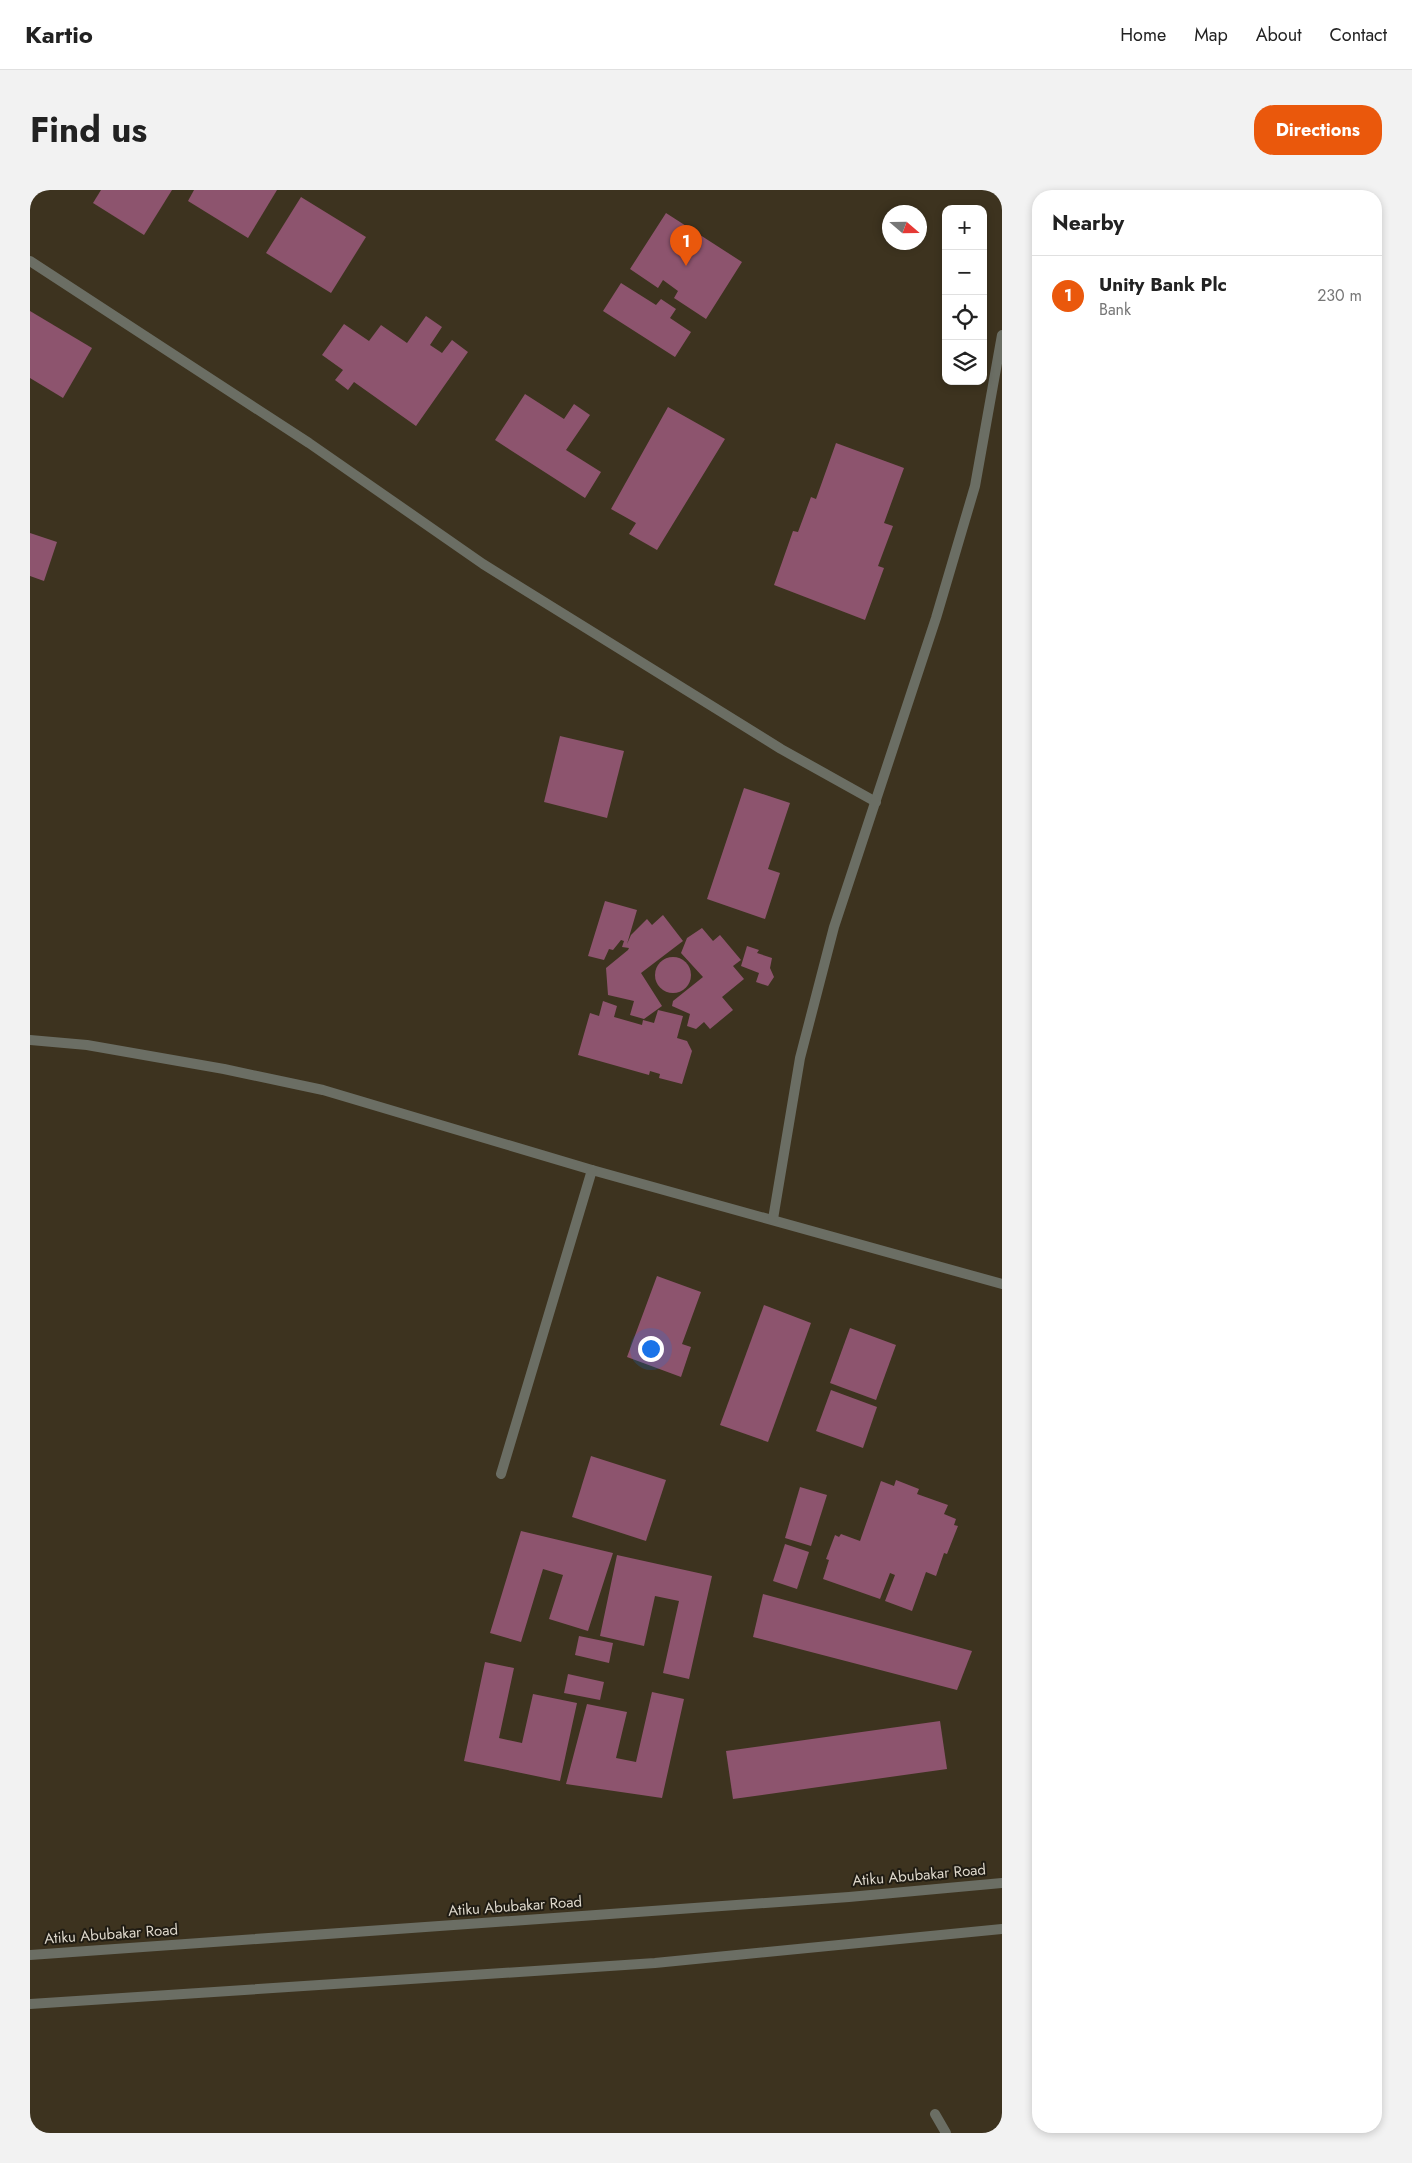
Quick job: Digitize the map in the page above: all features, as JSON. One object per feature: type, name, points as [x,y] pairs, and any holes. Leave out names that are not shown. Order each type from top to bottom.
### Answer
[{"type":"street","points":[[997,190],[1002,194]]},
{"type":"street","points":[[30,261],[309,443],[483,564],[781,749],[876,802]]},
{"type":"street","points":[[773,1219],[800,1058],[834,927],[936,618],[975,486],[1002,335]]},
{"type":"street","points":[[30,1040],[96,1047],[224,1069],[323,1090],[592,1170],[1002,1284]]},
{"type":"street","points":[[501,1474],[592,1170]]},
{"type":"street","name":"Atiku Abubakar Road","points":[[30,1954],[820,1899],[1002,1883]]},
{"type":"street","points":[[30,2004],[655,1962],[1002,1929]]},
{"type":"street","points":[[935,2114],[946,2133]]},
{"type":"building","points":[[101,190],[172,190],[144,235],[93,203]]},
{"type":"building","points":[[194,190],[277,190],[248,238],[188,201]]},
{"type":"building","points":[[301,197],[366,237],[331,293],[266,253]]},
{"type":"building","points":[[666,213],[742,262],[706,319],[674,298],[678,291],[663,280],[658,288],[630,269]]},
{"type":"building","points":[[621,283],[656,305],[661,299],[676,309],[670,318],[691,332],[675,357],[603,311]]},
{"type":"building","points":[[30,311],[92,348],[63,398],[30,378]]},
{"type":"building","points":[[426,316],[442,327],[430,345],[442,353],[452,340],[468,352],[416,426],[354,382],[348,390],[335,380],[343,370],[322,355],[344,324],[369,341],[381,325],[407,343]]},
{"type":"building","points":[[525,394],[564,419],[574,404],[590,415],[566,450],[601,472],[585,498],[495,440]]},
{"type":"building","points":[[668,407],[725,439],[657,550],[629,534],[636,523],[611,509]]},
{"type":"building","points":[[836,443],[904,468],[884,523],[893,526],[878,566],[884,568],[865,620],[774,585],[793,531],[798,532],[811,497],[816,499]]},
{"type":"building","points":[[30,533],[57,542],[44,581],[30,576]]},
{"type":"building","points":[[560,736],[624,751],[607,818],[544,802]]},
{"type":"building","points":[[744,788],[790,803],[768,869],[780,873],[765,919],[707,899]]},
{"type":"building","points":[[605,901],[637,910],[627,944],[631,935],[647,919],[652,925],[663,915],[683,941],[641,973],[662,1006],[644,1019],[630,1015],[634,1001],[608,995],[606,968],[628,950],[629,948],[622,947],[624,941],[621,940],[613,950],[609,949],[604,960],[588,956]]},
{"type":"building","points":[[702,928],[713,941],[720,935],[741,960],[733,966],[744,979],[722,997],[733,1010],[710,1029],[704,1022],[696,1029],[687,1026],[690,1014],[672,1006],[673,1001],[703,977],[681,953],[687,938]]},
{"type":"building","points":[[747,946],[759,950],[757,953],[772,958],[770,968],[774,977],[768,986],[756,982],[759,973],[741,966]]},
{"type":"building","points":[[673,957],[686,962],[691,975],[686,988],[673,993],[660,988],[655,975],[660,962]]},
{"type":"building","points":[[603,1001],[617,1006],[614,1017],[642,1025],[643,1020],[654,1023],[658,1010],[683,1016],[677,1038],[687,1041],[692,1051],[682,1084],[659,1078],[660,1074],[650,1071],[649,1075],[578,1055],[590,1013],[599,1016]]},
{"type":"building","points":[[657,1276],[701,1292],[682,1344],[691,1347],[681,1377],[627,1357]]},
{"type":"building","points":[[764,1305],[811,1323],[768,1442],[720,1425]]},
{"type":"building","points":[[850,1328],[896,1345],[876,1400],[830,1383]]},
{"type":"building","points":[[831,1390],[877,1407],[863,1448],[816,1431]]},
{"type":"building","points":[[591,1456],[666,1480],[646,1541],[572,1517]]},
{"type":"building","points":[[896,1480],[919,1489],[917,1494],[948,1505],[944,1514],[956,1519],[954,1525],[958,1526],[947,1554],[944,1553],[936,1576],[926,1572],[912,1611],[885,1601],[895,1575],[890,1573],[880,1599],[823,1579],[829,1560],[826,1559],[835,1535],[839,1537],[841,1534],[860,1541],[881,1481],[894,1486]]},
{"type":"building","points":[[800,1487],[827,1495],[811,1546],[785,1538]]},
{"type":"building","points":[[521,1531],[613,1553],[588,1631],[549,1619],[563,1575],[543,1569],[521,1642],[490,1633]]},
{"type":"building","points":[[785,1544],[809,1552],[797,1589],[773,1581]]},
{"type":"building","points":[[617,1555],[712,1576],[689,1679],[663,1673],[679,1601],[655,1596],[644,1646],[600,1636]]},
{"type":"building","points":[[763,1594],[972,1651],[957,1690],[753,1637]]},
{"type":"building","points":[[579,1636],[613,1643],[609,1663],[575,1655]]},
{"type":"building","points":[[485,1662],[514,1668],[499,1738],[522,1743],[533,1694],[577,1703],[560,1781],[464,1761]]},
{"type":"building","points":[[568,1674],[604,1682],[600,1700],[564,1693]]},
{"type":"building","points":[[652,1692],[684,1699],[662,1798],[566,1784],[587,1704],[627,1712],[616,1758],[636,1762]]},
{"type":"building","points":[[940,1721],[947,1769],[733,1799],[726,1751]]},
{"type":"place","name":"Unity Bank Plc","points":[[686,266]]}]
